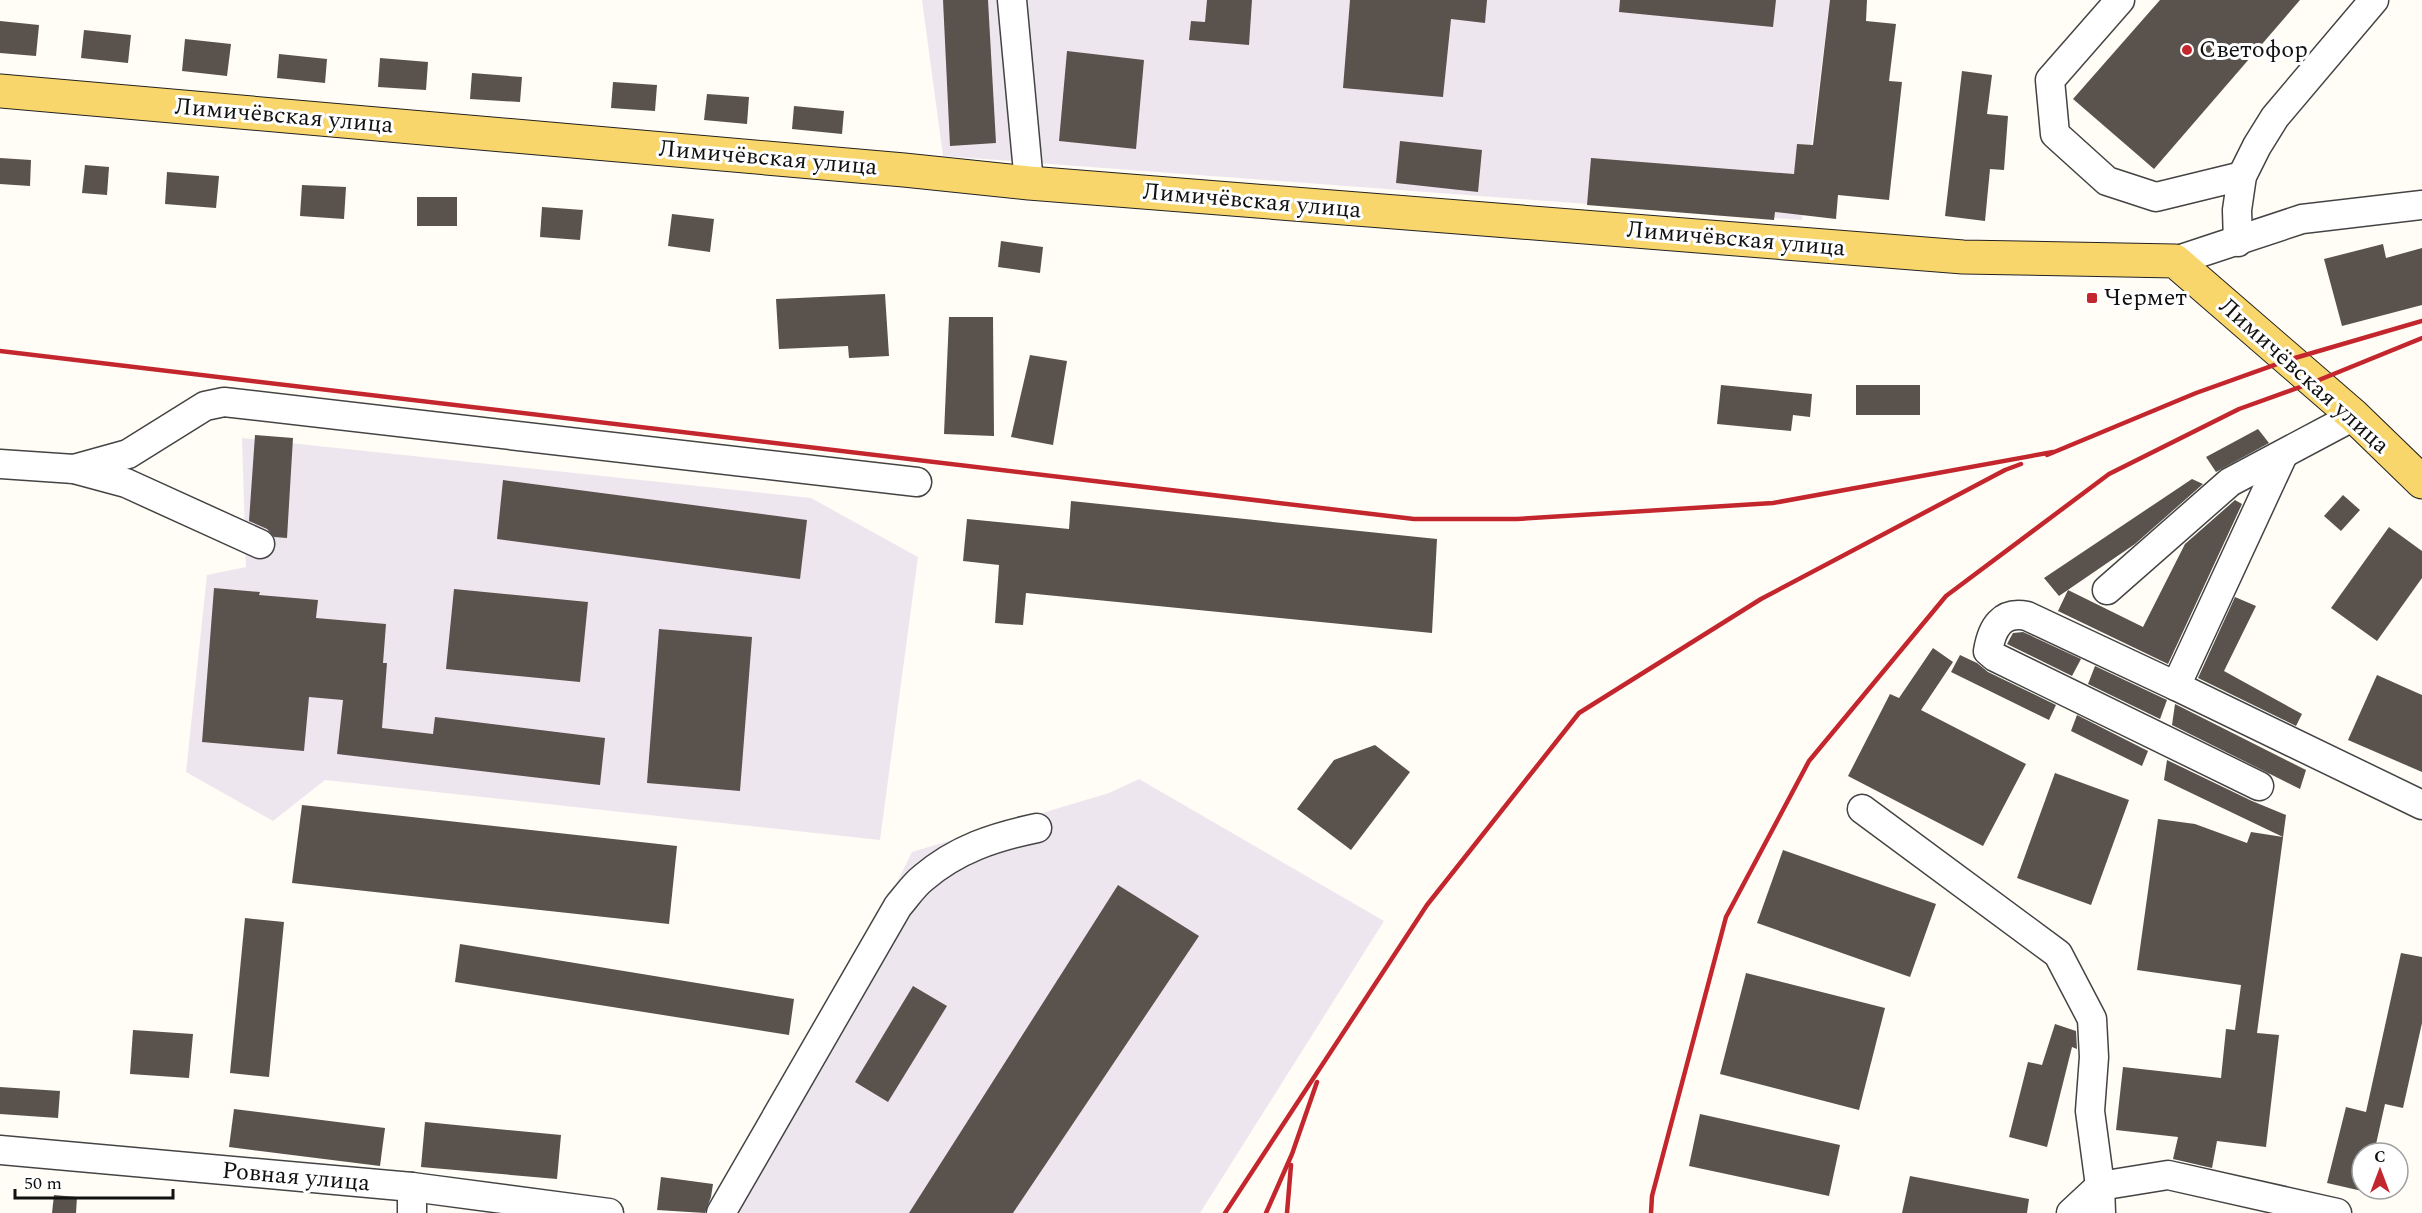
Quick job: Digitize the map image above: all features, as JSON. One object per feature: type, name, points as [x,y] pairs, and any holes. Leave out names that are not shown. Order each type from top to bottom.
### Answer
[{"type":"main road","name":"Лимичёвская улица","points":[[0,91],[904,170],[1029,183],[1963,257],[2175,261],[2354,416],[2422,482]]},
{"type":"street","points":[[1012,0],[1029,183]]},
{"type":"street","points":[[2120,0],[2050,80],[2055,134],[2107,181],[2156,197],[2242,176]]},
{"type":"street","points":[[2238,242],[2237,210],[2242,176],[2257,146],[2275,117],[2374,0]]},
{"type":"street","points":[[2175,261],[2302,219],[2422,204]]},
{"type":"street","points":[[74,469],[128,454],[205,406],[224,402],[918,482]]},
{"type":"street","points":[[2107,590],[2230,482],[2354,416]]},
{"type":"street","points":[[2176,686],[2283,455]]},
{"type":"street","points":[[0,464],[74,469],[126,483],[260,544]]},
{"type":"street","points":[[2259,786],[1995,657],[1988,651],[1990,638],[2002,619],[2014,613],[2027,616],[2422,805]]},
{"type":"street","points":[[1862,809],[2058,954],[2092,1019],[2094,1057],[2090,1111],[2101,1199]]},
{"type":"street","points":[[721,1213],[898,906],[922,878],[962,851],[994,837],[1037,828]]},
{"type":"street","name":"Ровная улица","points":[[0,1150],[412,1200],[609,1213]]},
{"type":"street","points":[[2071,1213],[2101,1199],[2168,1175],[2337,1213]]},
{"type":"shaded area","points":[[922,0],[1830,0],[1802,220],[943,156]]},
{"type":"shaded area","points":[[242,438],[811,498],[918,557],[880,840],[325,780],[273,821],[186,772],[207,575],[246,567]]},
{"type":"shaded area","points":[[1139,779],[1384,921],[1200,1213],[733,1213],[912,852],[1109,793]]},
{"type":"building","points":[[943,0],[988,0],[996,143],[950,146]]},
{"type":"building","points":[[1207,0],[1252,0],[1249,45],[1189,40],[1191,21],[1205,22]]},
{"type":"building","points":[[1350,0],[1487,0],[1485,23],[1451,19],[1443,97],[1343,88]]},
{"type":"building","points":[[1620,0],[1776,0],[1773,27],[1619,12]]},
{"type":"building","points":[[1830,0],[1867,0],[1866,21],[1896,24],[1889,81],[1902,82],[1889,200],[1838,195],[1836,219],[1775,212],[1774,220],[1587,205],[1591,158],[1794,174],[1797,144],[1813,145]]},
{"type":"building","name":"Светофор","points":[[2160,0],[2300,0],[2154,169],[2073,99]]},
{"type":"building","points":[[0,21],[39,25],[36,56],[0,53]]},
{"type":"building","points":[[84,30],[131,35],[128,63],[81,58]]},
{"type":"building","points":[[185,39],[231,44],[227,76],[182,71]]},
{"type":"building","points":[[1067,51],[1144,60],[1136,149],[1059,141]]},
{"type":"building","points":[[279,54],[327,59],[325,83],[277,78]]},
{"type":"building","points":[[380,58],[428,62],[426,90],[378,87]]},
{"type":"building","points":[[1962,71],[1992,75],[1987,114],[2008,116],[2004,170],[1990,169],[1985,221],[1945,216]]},
{"type":"building","points":[[472,73],[522,77],[520,102],[470,99]]},
{"type":"building","points":[[613,82],[657,85],[655,111],[611,108]]},
{"type":"building","points":[[707,94],[749,97],[747,124],[704,120]]},
{"type":"building","points":[[794,106],[844,111],[842,134],[792,129]]},
{"type":"building","points":[[1400,141],[1482,150],[1478,192],[1396,183]]},
{"type":"building","points":[[0,158],[31,160],[30,186],[0,184]]},
{"type":"building","points":[[85,165],[109,167],[107,195],[82,193]]},
{"type":"building","points":[[167,172],[219,176],[216,208],[165,204]]},
{"type":"building","points":[[302,185],[346,187],[344,219],[300,216]]},
{"type":"building","points":[[417,197],[457,197],[457,226],[417,226]]},
{"type":"building","points":[[542,207],[583,210],[580,240],[540,237]]},
{"type":"building","points":[[672,214],[714,219],[710,252],[668,246]]},
{"type":"building","points":[[1001,241],[1043,247],[1040,273],[998,267]]},
{"type":"building","points":[[2383,244],[2386,258],[2422,248],[2422,305],[2342,326],[2324,259]]},
{"type":"building","points":[[885,294],[889,356],[849,358],[848,346],[779,349],[776,299]]},
{"type":"building","points":[[949,317],[993,317],[994,436],[944,434]]},
{"type":"building","points":[[1030,355],[1067,361],[1053,445],[1011,437]]},
{"type":"building","points":[[1721,385],[1812,394],[1810,417],[1793,415],[1791,431],[1717,424]]},
{"type":"building","points":[[1856,385],[1920,385],[1920,415],[1856,415]]},
{"type":"building","points":[[2258,429],[2269,443],[2216,472],[2206,457]]},
{"type":"building","points":[[255,435],[293,438],[287,538],[274,537],[267,529],[249,521]]},
{"type":"building","points":[[2192,479],[2203,484],[2135,544],[2059,596],[2044,578]]},
{"type":"building","points":[[503,480],[807,520],[800,579],[497,539]]},
{"type":"building","points":[[2343,495],[2360,510],[2341,531],[2324,516]]},
{"type":"building","points":[[2235,500],[2242,504],[2168,664],[2058,611],[2068,590],[2143,627],[2185,544]]},
{"type":"building","points":[[1071,501],[1437,539],[1432,633],[1026,593],[1023,625],[995,623],[999,565],[963,561],[967,519],[1069,529]]},
{"type":"building","points":[[2389,527],[2422,551],[2422,578],[2377,641],[2331,608]]},
{"type":"building","points":[[214,588],[318,600],[316,618],[386,624],[383,663],[387,663],[382,728],[433,734],[435,717],[605,738],[600,785],[337,754],[343,700],[309,697],[304,751],[202,742]]},
{"type":"building","points":[[454,589],[588,602],[580,682],[446,669]]},
{"type":"building","points":[[2235,597],[2256,606],[2224,671],[2302,714],[2296,726],[2198,678]]},
{"type":"building","points":[[659,629],[752,637],[740,791],[647,783]]},
{"type":"building","points":[[2023,632],[2081,659],[2072,676],[2007,644],[2013,633]]},
{"type":"building","points":[[1933,648],[1953,662],[1921,710],[2026,764],[1983,846],[1848,776],[1890,694],[1899,698]]},
{"type":"building","points":[[1960,655],[1977,663],[1988,672],[2056,705],[2049,720],[1951,672]]},
{"type":"building","points":[[2095,666],[2167,700],[2160,719],[2088,684]]},
{"type":"building","points":[[2377,675],[2422,695],[2422,772],[2348,740]]},
{"type":"building","points":[[2175,704],[2306,770],[2300,789],[2172,725]]},
{"type":"building","points":[[2077,715],[2148,751],[2142,766],[2071,731]]},
{"type":"building","points":[[1375,745],[1410,772],[1351,850],[1297,809],[1334,760]]},
{"type":"building","points":[[2167,760],[2286,815],[2257,1033],[2279,1035],[2266,1147],[2217,1141],[2212,1168],[2173,1159],[2178,1137],[2116,1130],[2123,1067],[2221,1078],[2226,1029],[2235,1030],[2241,985],[2137,970],[2158,819],[2195,824],[2247,843],[2251,832],[2283,837],[2164,780]]},
{"type":"building","points":[[2055,773],[2129,800],[2091,905],[2017,878]]},
{"type":"building","points":[[302,805],[677,846],[669,924],[292,883]]},
{"type":"building","points":[[1783,850],[1936,904],[1910,977],[1757,923]]},
{"type":"building","points":[[1118,885],[1199,936],[1013,1213],[909,1213]]},
{"type":"building","points":[[245,918],[284,922],[269,1077],[230,1073]]},
{"type":"building","points":[[460,944],[794,999],[789,1035],[455,982]]},
{"type":"building","points":[[2401,953],[2422,957],[2422,1023],[2403,1108],[2385,1104],[2377,1141],[2350,1141],[2350,1188],[2327,1183],[2346,1107],[2366,1112]]},
{"type":"building","points":[[1746,973],[1885,1008],[1859,1110],[1720,1074]]},
{"type":"building","points":[[913,986],[947,1006],[888,1102],[855,1082]]},
{"type":"building","points":[[2055,1024],[2076,1031],[2077,1049],[2072,1047],[2047,1147],[2009,1137],[2028,1062],[2042,1065]]},
{"type":"building","points":[[133,1030],[193,1034],[189,1078],[130,1074]]},
{"type":"building","points":[[0,1087],[60,1091],[58,1118],[0,1114]]},
{"type":"building","points":[[234,1109],[385,1128],[380,1166],[229,1147]]},
{"type":"building","points":[[1700,1114],[1840,1145],[1829,1196],[1689,1166]]},
{"type":"building","points":[[425,1122],[561,1135],[557,1179],[421,1167]]},
{"type":"building","points":[[1910,1176],[2029,1199],[2027,1213],[1902,1213]]},
{"type":"building","points":[[661,1177],[713,1184],[705,1213],[657,1210]]},
{"type":"building","points":[[54,1195],[77,1197],[76,1213],[52,1213]]},
{"type":"railway","points":[[2047,455],[2196,393],[2288,360],[2422,321]]},
{"type":"railway","points":[[1651,1213],[1652,1196],[1726,917],[1809,761],[1946,596],[2109,474],[2239,409],[2314,382],[2422,338]]},
{"type":"railway","points":[[0,351],[1414,519],[1517,519],[1773,503],[2053,452]]},
{"type":"railway","points":[[1225,1213],[1427,905],[1579,713],[1761,599],[2005,470],[2021,464]]},
{"type":"railway","points":[[1266,1213],[1292,1154],[1317,1082]]},
{"type":"railway","points":[[1287,1213],[1291,1165]]},
{"type":"place","name":"Светофор","points":[[2187,50]]},
{"type":"place","name":"Чермет","points":[[2092,298]]}]
